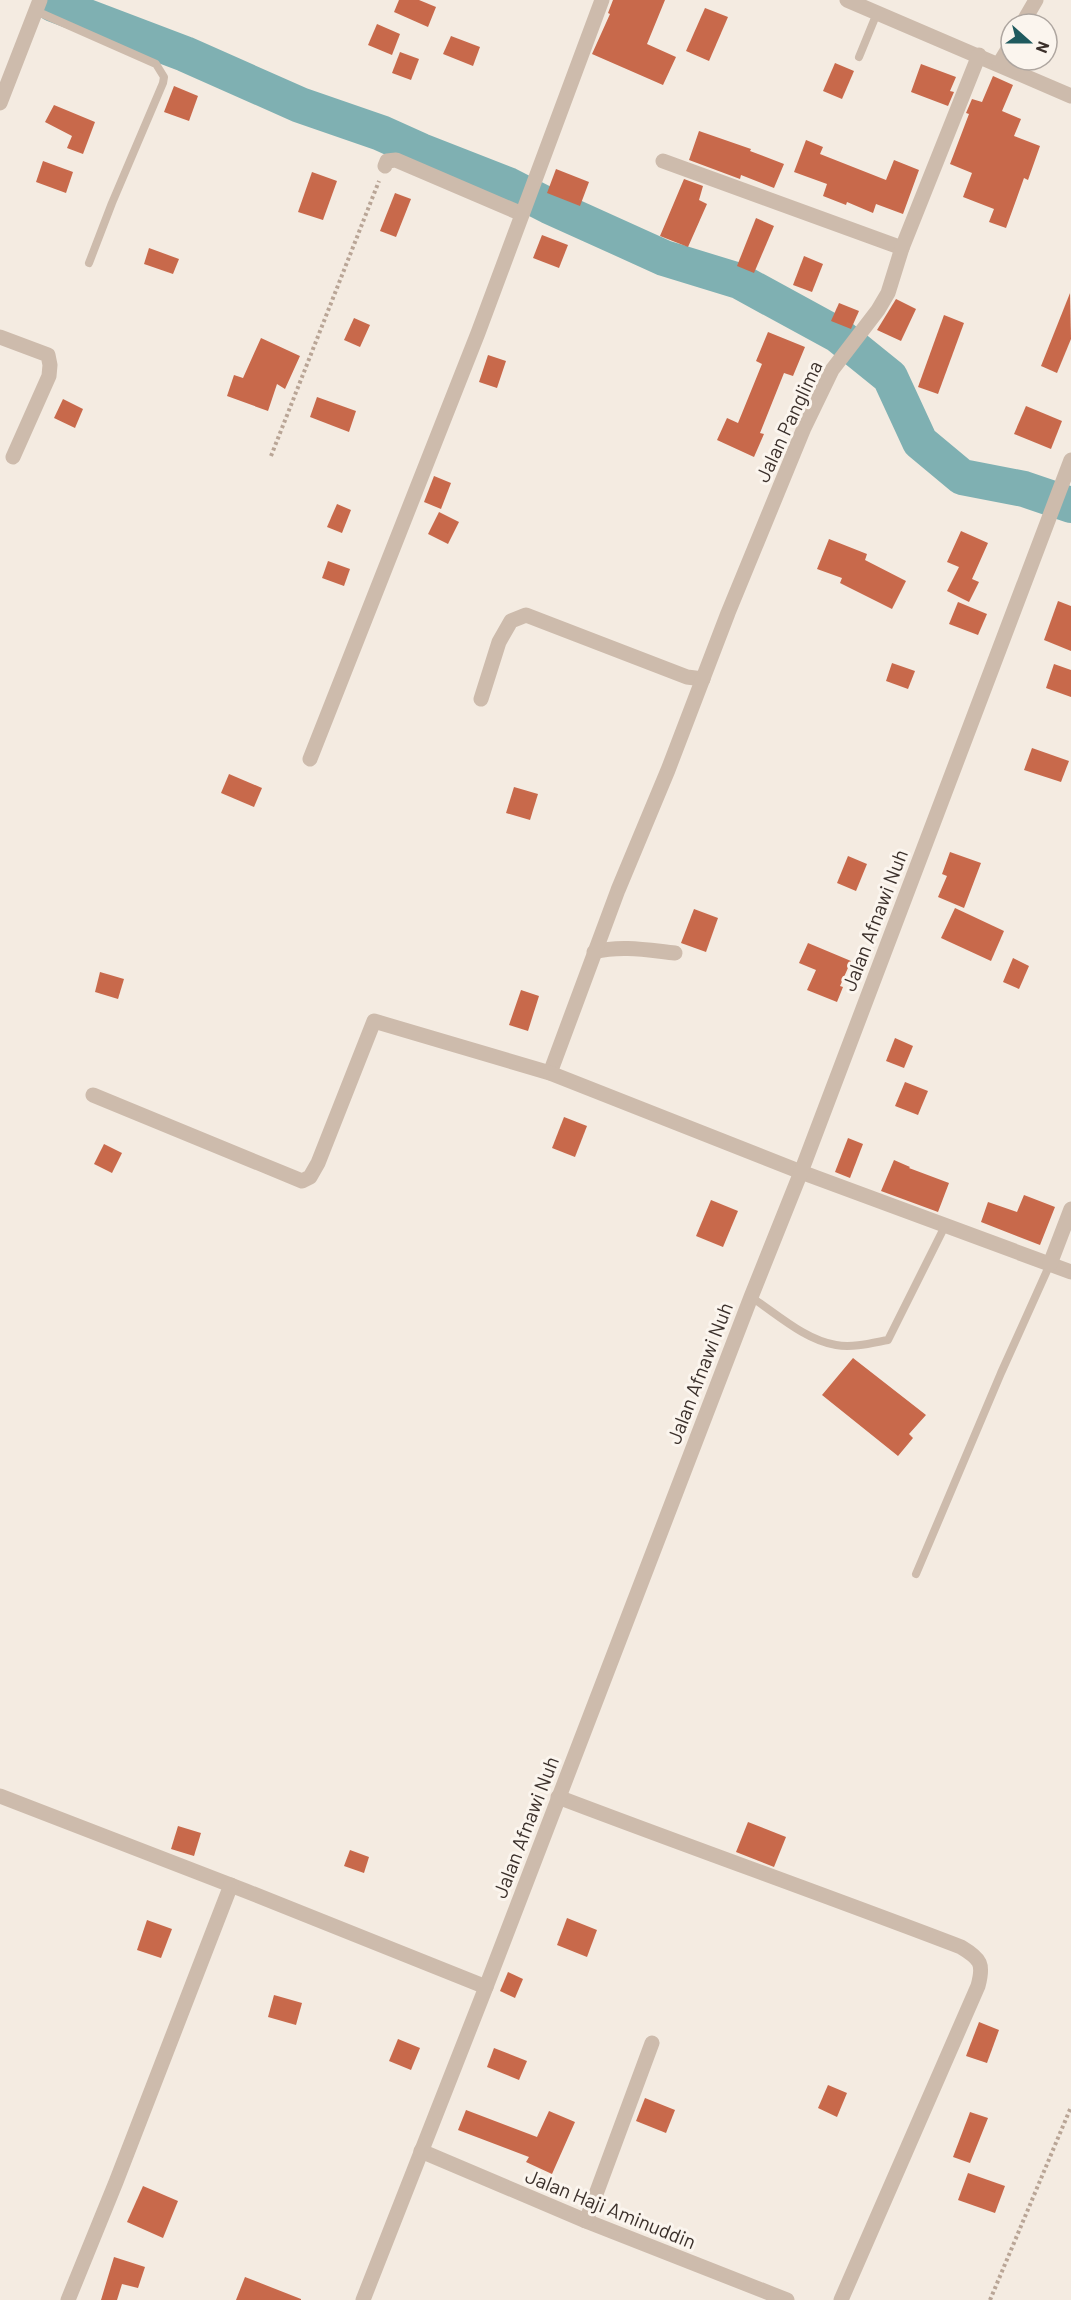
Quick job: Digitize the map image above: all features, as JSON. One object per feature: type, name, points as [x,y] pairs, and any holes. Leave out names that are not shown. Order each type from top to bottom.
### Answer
[{"type":"street","points":[[310,759],[474,344],[602,0]]},
{"type":"street","points":[[847,0],[999,64]]},
{"type":"street","points":[[0,103],[38,5]]},
{"type":"street","name":"Jalan Panglima","points":[[549,1073],[594,952],[728,613],[804,428],[832,370],[878,310],[888,293],[902,248],[979,55]]},
{"type":"street","points":[[1017,72],[1071,96]]},
{"type":"street","points":[[385,166],[387,162],[396,160],[523,211]]},
{"type":"street","points":[[663,161],[902,248]]},
{"type":"street","points":[[0,337],[48,355],[50,365],[49,376],[13,457]]},
{"type":"street","name":"Jalan Afnawi Nuh","points":[[363,2300],[801,1172],[1041,534],[1070,463]]},
{"type":"street","points":[[482,699],[499,642],[511,621],[526,615],[687,677],[703,679]]},
{"type":"street","points":[[594,952],[629,948],[675,953]]},
{"type":"street","points":[[93,1095],[302,1181],[310,1177],[318,1163],[374,1021],[549,1073],[801,1172],[1071,1272]]},
{"type":"street","points":[[1050,1264],[1071,1209]]},
{"type":"street","points":[[0,1796],[231,1885],[486,1988]]},
{"type":"street","points":[[558,1797],[962,1947],[976,1956],[982,1970],[978,1986],[841,2300]]},
{"type":"street","points":[[68,2300],[231,1885]]},
{"type":"street","points":[[585,2221],[652,2043]]},
{"type":"street","name":"Jalan Haji Aminuddin","points":[[421,2151],[585,2221],[787,2300]]},
{"type":"lane","points":[[38,5],[156,64],[164,76],[89,264]]},
{"type":"lane","points":[[859,57],[877,13]]},
{"type":"lane","points":[[751,1297],[794,1326],[826,1342],[837,1345],[854,1345],[888,1340],[945,1226]]},
{"type":"lane","points":[[916,1574],[1050,1264]]},
{"type":"path","points":[[271,456],[385,166]]},
{"type":"path","points":[[990,2300],[1071,2107]]},
{"type":"building","points":[[399,0],[419,0],[436,7],[428,27],[394,12]]},
{"type":"building","points":[[613,0],[665,0],[647,44],[676,57],[663,85],[592,54],[610,14],[608,13]]},
{"type":"building","points":[[705,8],[728,17],[709,61],[686,51]]},
{"type":"building","points":[[377,24],[400,34],[392,55],[368,45]]},
{"type":"building","points":[[451,36],[480,47],[473,66],[443,54]]},
{"type":"building","points":[[400,52],[419,59],[411,80],[392,73]]},
{"type":"building","points":[[835,63],[854,71],[842,99],[823,91]]},
{"type":"building","points":[[921,64],[956,77],[950,91],[954,92],[948,106],[911,92]]},
{"type":"building","points":[[993,76],[1013,85],[1002,111],[1021,119],[1014,136],[1040,146],[1028,180],[1024,178],[1006,228],[989,222],[994,209],[963,197],[972,173],[950,164],[969,114],[966,113],[972,99],[982,102]]},
{"type":"building","points":[[174,86],[198,96],[189,121],[164,112]]},
{"type":"building","points":[[54,105],[95,122],[83,154],[67,148],[72,136],[45,122]]},
{"type":"building","points":[[699,131],[751,149],[750,151],[784,164],[774,188],[741,175],[740,179],[689,160]]},
{"type":"building","points":[[806,140],[823,147],[820,154],[886,180],[894,160],[919,170],[903,214],[876,204],[873,213],[847,202],[846,205],[823,196],[827,184],[794,172]]},
{"type":"building","points":[[43,161],[73,172],[66,193],[36,182]]},
{"type":"building","points":[[556,169],[589,182],[580,206],[547,193]]},
{"type":"building","points":[[312,172],[337,181],[323,220],[298,212]]},
{"type":"building","points":[[684,179],[703,186],[699,200],[707,204],[688,247],[660,236]]},
{"type":"building","points":[[395,193],[411,199],[396,237],[380,231]]},
{"type":"building","points":[[756,218],[774,226],[754,273],[737,266]]},
{"type":"building","points":[[542,235],[568,245],[559,268],[533,258]]},
{"type":"building","points":[[149,248],[179,259],[173,274],[144,264]]},
{"type":"building","points":[[804,256],[823,264],[812,292],[793,285]]},
{"type":"building","points":[[1070,293],[1071,339],[1057,373],[1041,366]]},
{"type":"building","points":[[896,299],[916,309],[901,341],[877,330]]},
{"type":"building","points":[[839,303],[859,311],[851,329],[831,321]]},
{"type":"building","points":[[944,315],[964,323],[938,394],[918,387]]},
{"type":"building","points":[[354,318],[370,325],[360,347],[344,340]]},
{"type":"building","points":[[768,332],[805,347],[793,376],[784,373],[760,433],[764,434],[754,457],[717,440],[727,418],[738,423],[762,364],[756,361]]},
{"type":"building","points":[[261,338],[300,356],[285,389],[277,384],[268,411],[227,396],[234,375],[243,378]]},
{"type":"building","points":[[488,355],[506,361],[497,388],[479,382]]},
{"type":"building","points":[[317,397],[356,411],[349,432],[310,417]]},
{"type":"building","points":[[63,399],[83,409],[75,428],[54,418]]},
{"type":"building","points":[[1026,406],[1062,421],[1051,449],[1014,434]]},
{"type":"building","points":[[434,476],[451,483],[441,509],[424,502]]},
{"type":"building","points":[[337,504],[351,510],[342,533],[327,527]]},
{"type":"building","points":[[439,512],[459,522],[448,544],[428,534]]},
{"type":"building","points":[[961,531],[988,543],[972,579],[979,582],[969,602],[947,591],[959,567],[947,562]]},
{"type":"building","points":[[829,539],[867,554],[865,560],[906,581],[892,609],[840,583],[842,578],[817,569]]},
{"type":"building","points":[[328,561],[350,569],[344,586],[322,578]]},
{"type":"building","points":[[1058,601],[1071,606],[1071,651],[1044,640]]},
{"type":"building","points":[[958,602],[987,614],[978,635],[949,624]]},
{"type":"building","points":[[892,663],[915,671],[908,689],[886,681]]},
{"type":"building","points":[[1054,664],[1071,670],[1071,697],[1046,688]]},
{"type":"building","points":[[1032,748],[1069,761],[1061,782],[1024,770]]},
{"type":"building","points":[[229,774],[262,788],[254,807],[221,793]]},
{"type":"building","points":[[514,787],[538,794],[530,820],[506,813]]},
{"type":"building","points":[[950,852],[981,863],[964,908],[938,897],[947,876],[942,874]]},
{"type":"building","points":[[848,856],[867,864],[856,891],[837,883]]},
{"type":"building","points":[[955,908],[1004,931],[991,961],[941,938]]},
{"type":"building","points":[[694,909],[718,918],[706,952],[681,943]]},
{"type":"building","points":[[808,943],[851,961],[840,986],[843,987],[837,1002],[807,990],[816,970],[799,963]]},
{"type":"building","points":[[1013,958],[1029,966],[1019,989],[1003,982]]},
{"type":"building","points":[[100,972],[124,979],[118,999],[95,992]]},
{"type":"building","points":[[521,990],[539,996],[528,1031],[509,1025]]},
{"type":"building","points":[[895,1038],[913,1046],[904,1068],[886,1061]]},
{"type":"building","points":[[905,1082],[928,1091],[918,1115],[895,1106]]},
{"type":"building","points":[[564,1117],[587,1126],[575,1157],[552,1148]]},
{"type":"building","points":[[848,1138],[863,1144],[850,1178],[835,1172]]},
{"type":"building","points":[[104,1144],[122,1153],[112,1173],[94,1164]]},
{"type":"building","points":[[894,1160],[949,1183],[938,1212],[881,1191]]},
{"type":"building","points":[[1024,1195],[1055,1207],[1040,1245],[981,1222],[988,1202],[1017,1212]]},
{"type":"building","points":[[711,1200],[738,1211],[723,1247],[696,1236]]},
{"type":"building","points":[[853,1358],[926,1415],[909,1434],[913,1438],[898,1456],[822,1395]]},
{"type":"building","points":[[748,1822],[786,1837],[774,1867],[736,1852]]},
{"type":"building","points":[[178,1826],[201,1833],[194,1856],[171,1849]]},
{"type":"building","points":[[350,1850],[369,1857],[364,1873],[344,1866]]},
{"type":"building","points":[[567,1918],[597,1930],[587,1957],[557,1945]]},
{"type":"building","points":[[147,1920],[172,1929],[161,1958],[137,1950]]},
{"type":"building","points":[[508,1972],[523,1979],[515,1998],[500,1991]]},
{"type":"building","points":[[274,1995],[302,2003],[296,2025],[268,2017]]},
{"type":"building","points":[[979,2022],[999,2030],[987,2063],[966,2056]]},
{"type":"building","points":[[398,2039],[420,2048],[411,2070],[389,2061]]},
{"type":"building","points":[[494,2048],[527,2061],[519,2080],[487,2067]]},
{"type":"building","points":[[828,2085],[847,2093],[837,2117],[818,2108]]},
{"type":"building","points":[[645,2098],[675,2110],[666,2133],[636,2121]]},
{"type":"building","points":[[466,2110],[537,2137],[549,2111],[575,2122],[552,2174],[526,2162],[529,2157],[458,2130]]},
{"type":"building","points":[[970,2112],[988,2118],[970,2163],[953,2157]]},
{"type":"building","points":[[968,2173],[1005,2186],[995,2213],[958,2200]]},
{"type":"building","points":[[143,2186],[178,2201],[163,2238],[127,2222]]},
{"type":"building","points":[[114,2257],[145,2267],[138,2288],[122,2284],[117,2300],[101,2300]]},
{"type":"building","points":[[245,2277],[301,2299],[301,2300],[236,2300]]},
{"type":"waterway","points":[[53,4],[185,54],[300,105],[381,133],[508,185],[664,258],[739,281],[838,335],[890,377],[920,442],[962,477],[1024,489],[1071,505]]}]
